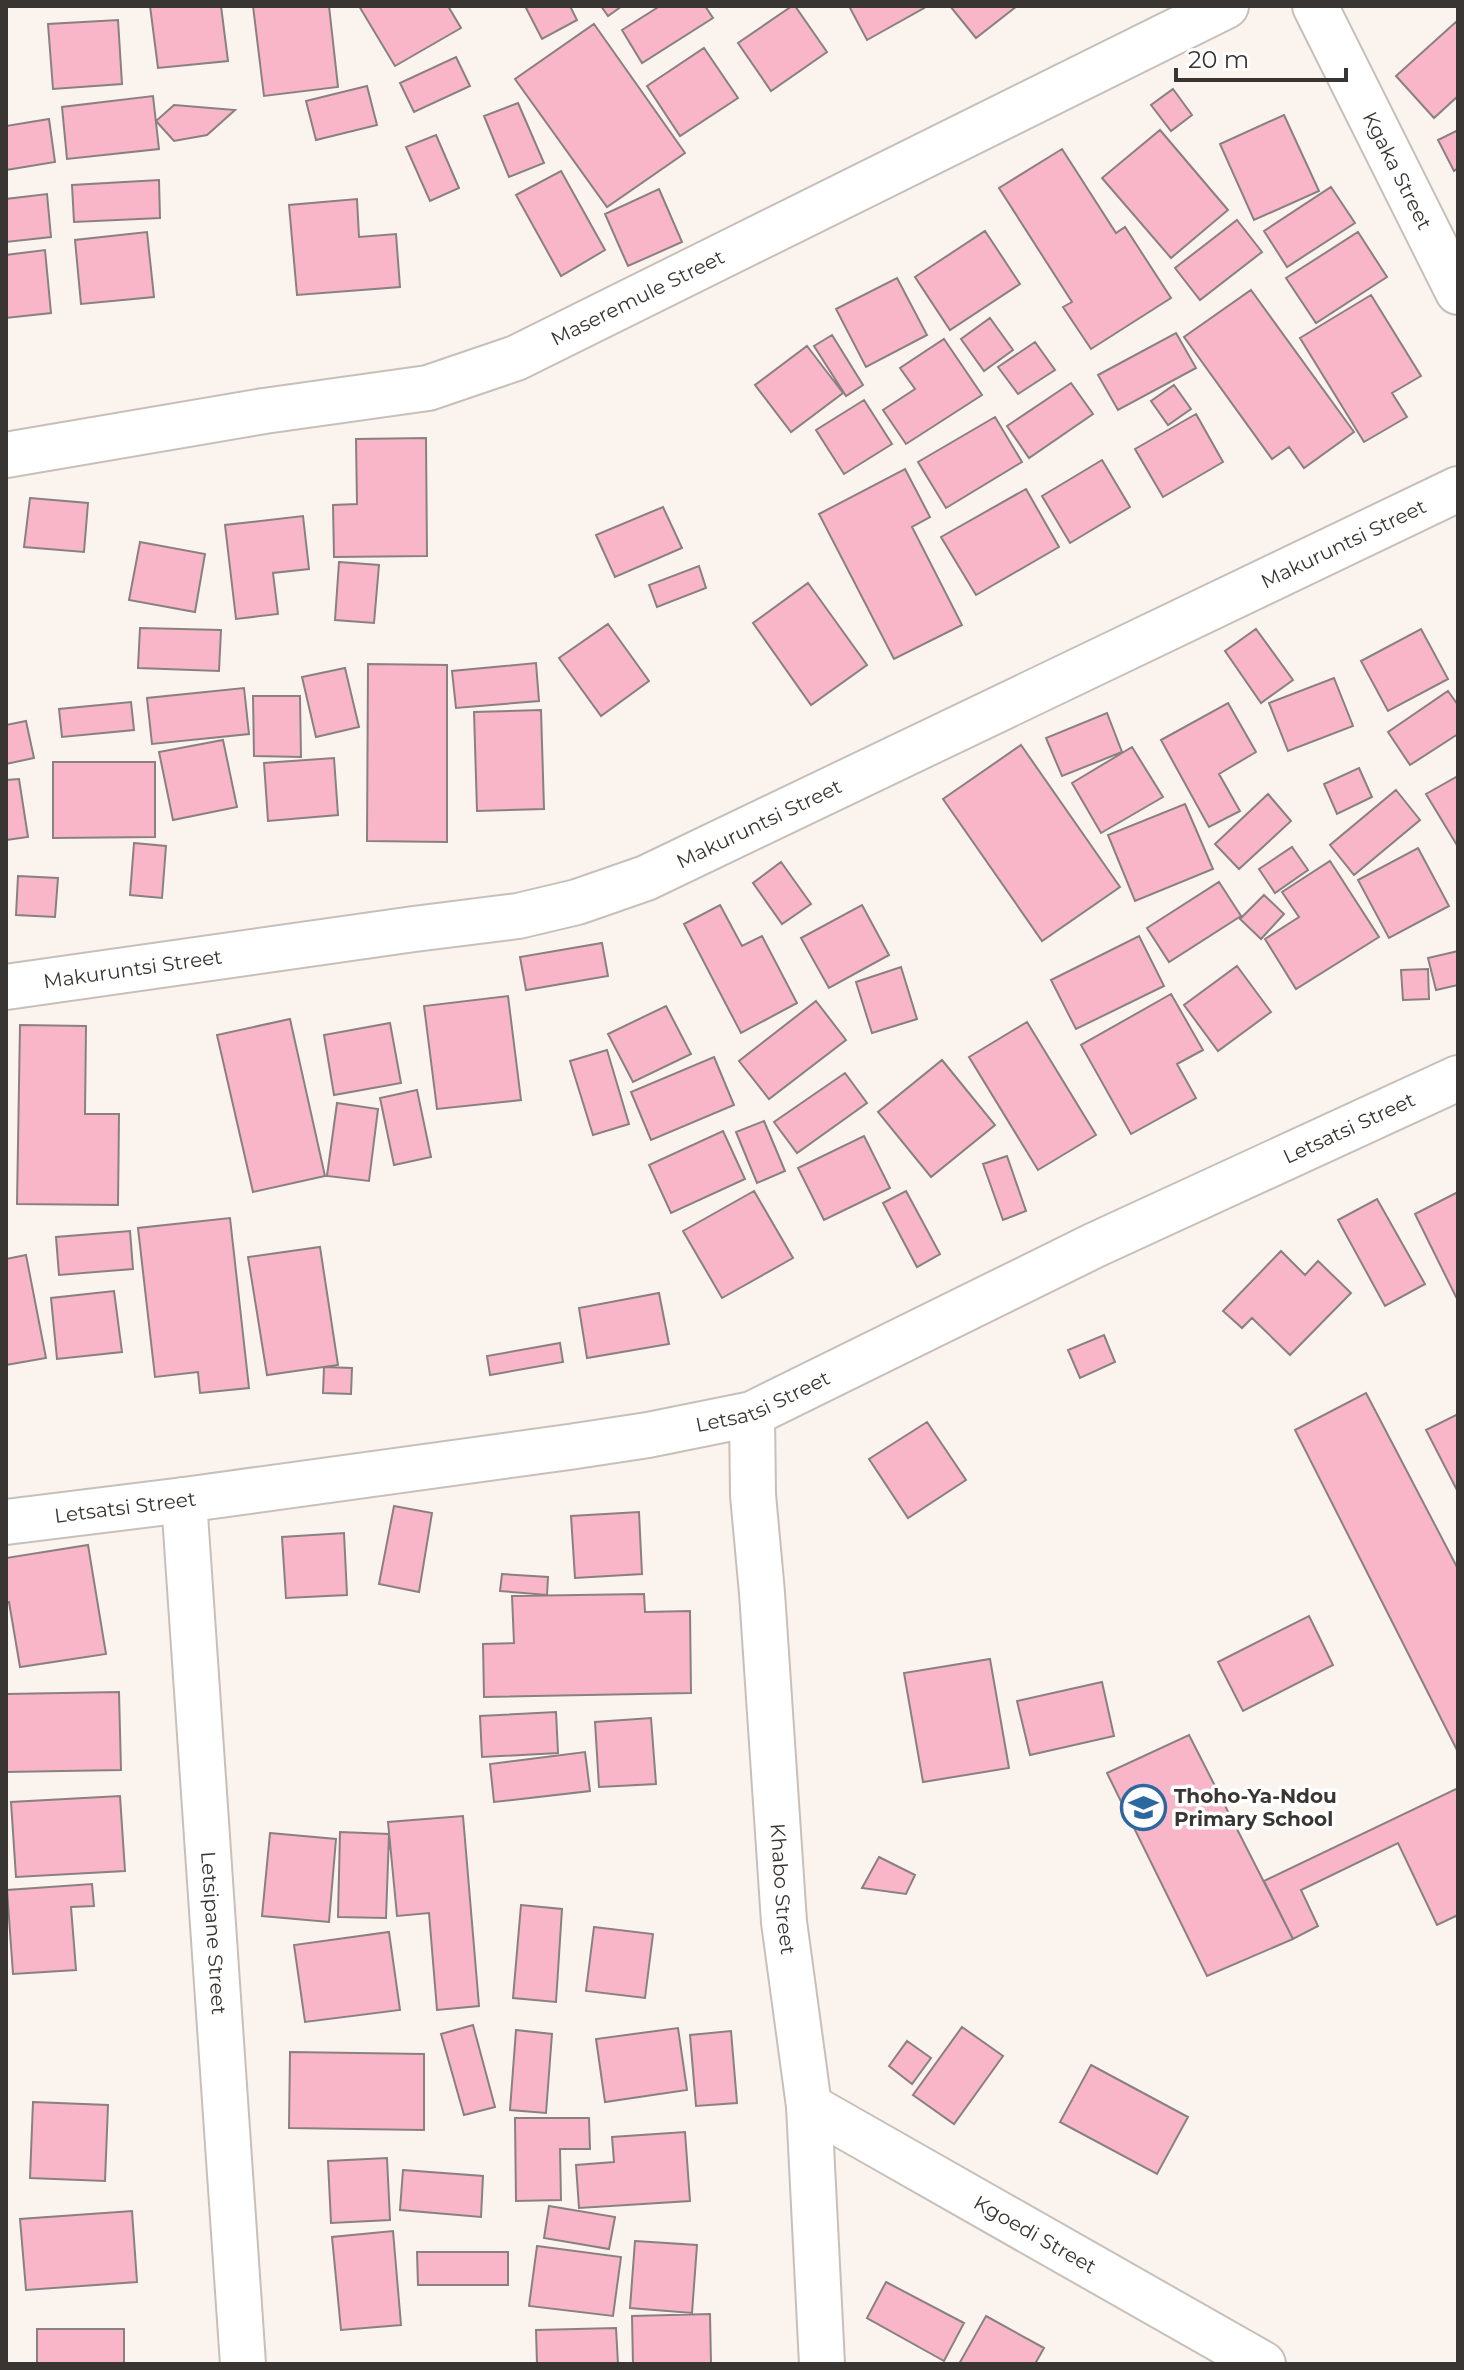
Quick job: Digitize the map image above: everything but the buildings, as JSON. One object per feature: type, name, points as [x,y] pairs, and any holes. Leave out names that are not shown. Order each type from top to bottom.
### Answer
[{"type":"street","name":"Maseremule Street","points":[[6,455],[264,411],[428,388],[473,375],[516,358],[1226,6]]},
{"type":"street","name":"Kgaka Street","points":[[1315,6],[1458,292]]},
{"type":"street","name":"Makuruntsi Street","points":[[6,987],[518,916],[577,902],[646,878],[1458,489]]},
{"type":"street","name":"Letsatsi Street","points":[[6,1522],[648,1435],[752,1414],[1095,1245],[1458,1078]]},
{"type":"street","name":"Khabo Street","points":[[752,1414],[753,1495],[784,1922],[809,2106],[822,2364]]},
{"type":"street","name":"Letsipane Street","points":[[184,1500],[243,2364]]},
{"type":"street","name":"Kgoedi Street","points":[[809,2106],[1263,2364]]},
{"type":"place","name":"Thoho-Ya-Ndou Primary School","points":[[1143,1807]]}]
